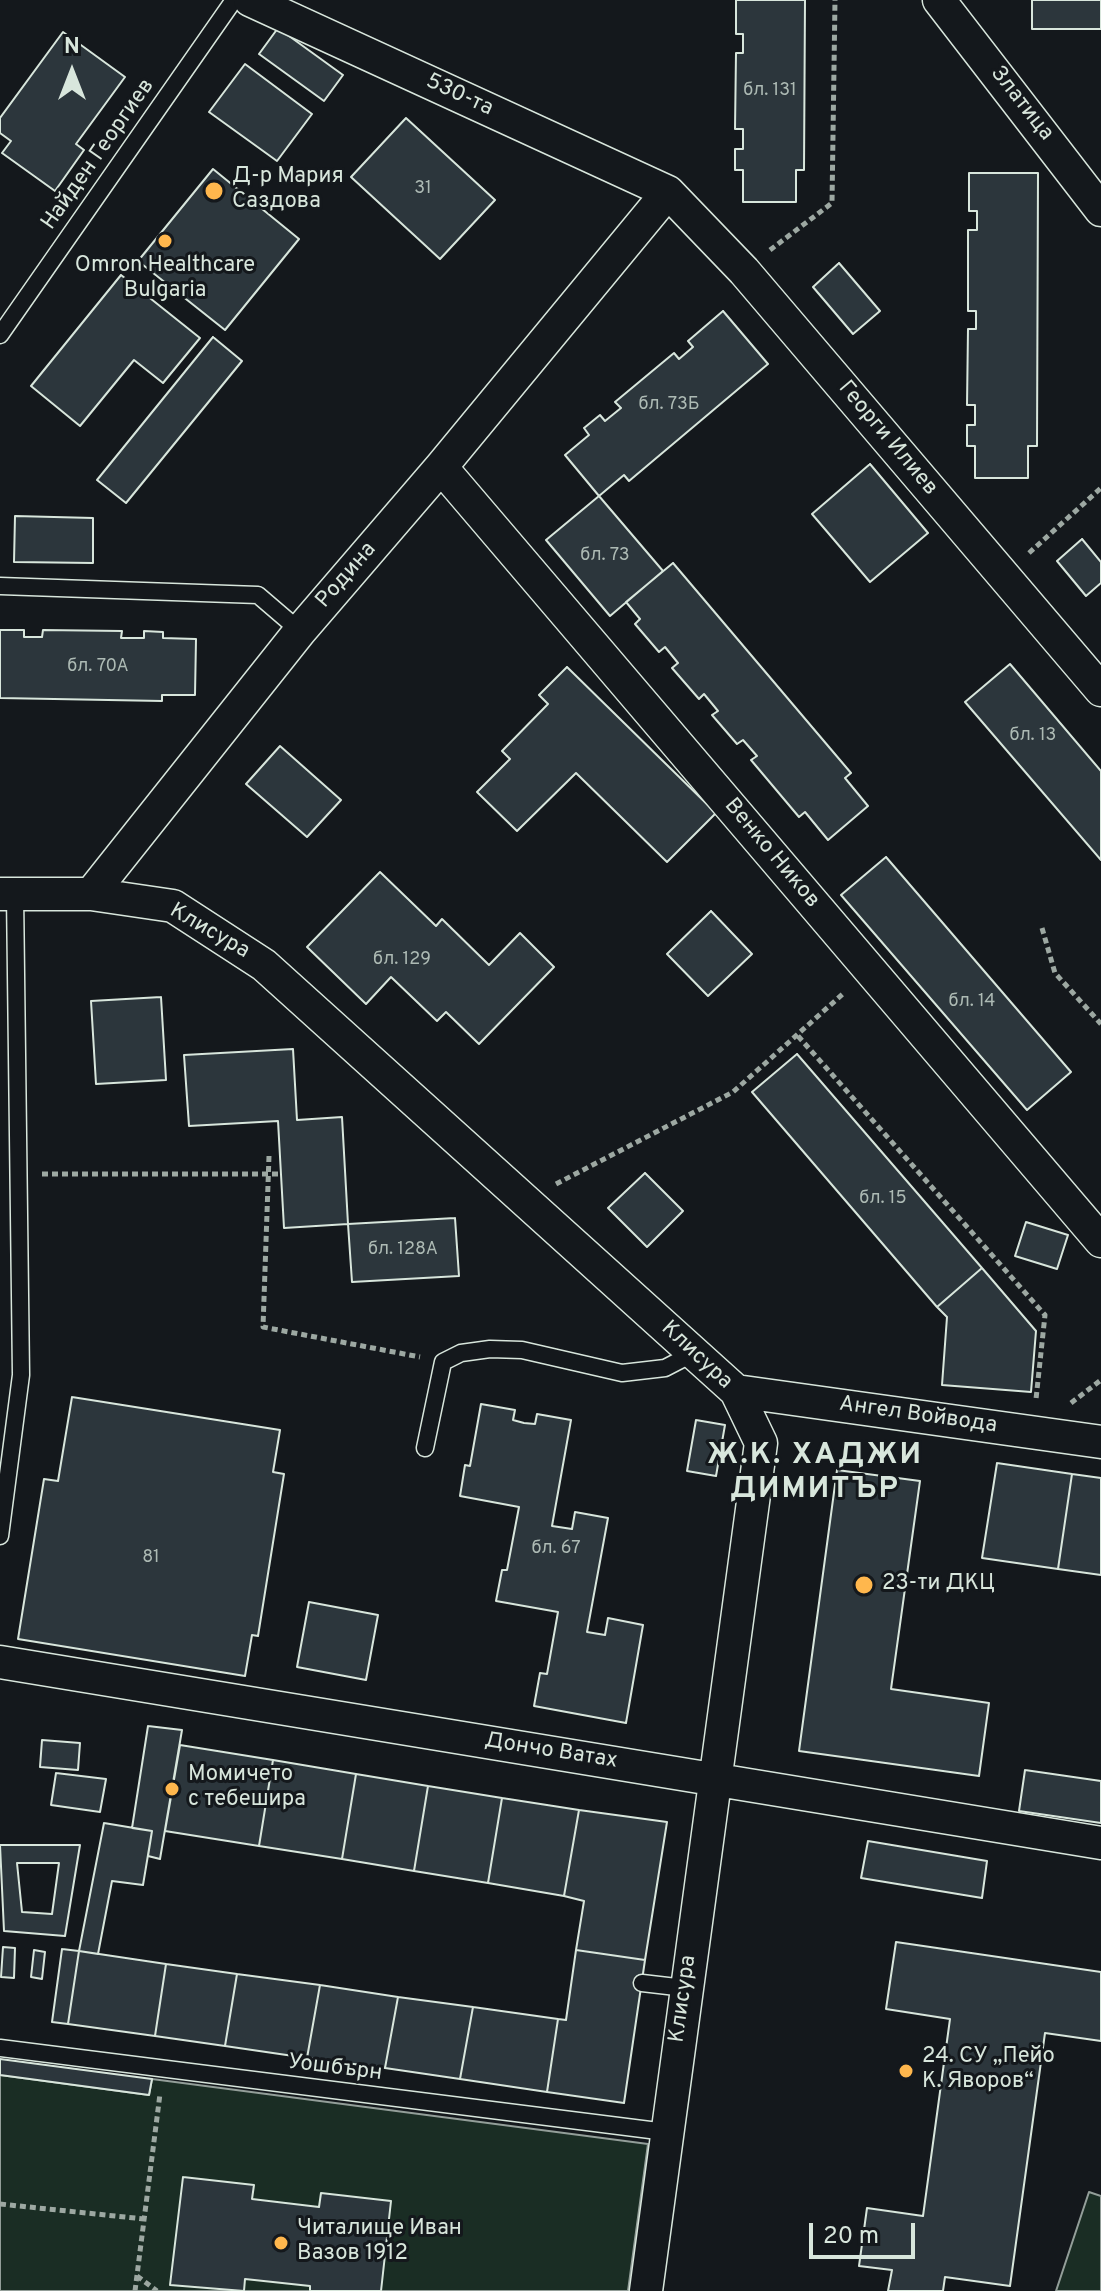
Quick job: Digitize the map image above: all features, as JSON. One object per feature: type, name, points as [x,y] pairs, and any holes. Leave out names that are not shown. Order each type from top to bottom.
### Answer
[{"type":"street","name":"530-та","points":[[250,0],[668,192]]},
{"type":"street","name":"Златица","points":[[939,0],[1101,210]]},
{"type":"street","name":"Георги Илиев","points":[[668,192],[744,271],[1101,690]]},
{"type":"street","name":"Родина","points":[[91,894],[300,631],[441,467],[668,192]]},
{"type":"street","name":"Венко Ников","points":[[441,467],[1101,1241]]},
{"type":"street","points":[[8,894],[91,894]]},
{"type":"street","name":"Клисура","points":[[91,894],[173,906],[264,965],[736,1391],[761,1443],[646,2291]]},
{"type":"street","name":"Ангел Войвода","points":[[736,1391],[1101,1442]]},
{"type":"street","name":"Дончо Ватах","points":[[0,1662],[1101,1843]]},
{"type":"lane","name":"Найден Георгиев","points":[[0,335],[234,0]]},
{"type":"lane","points":[[0,586],[258,595],[300,631]]},
{"type":"lane","points":[[0,1536],[21,1375],[18,1174],[8,894]]},
{"type":"lane","points":[[425,1448],[443,1362],[461,1353],[490,1349],[522,1350],[622,1373],[665,1368],[694,1353]]},
{"type":"lane","points":[[642,1983],[685,1988]]},
{"type":"lane","name":"Уошбърн","points":[[0,2048],[666,2132]]},
{"type":"path","points":[[744,271],[832,203],[835,0]]},
{"type":"path","points":[[1004,576],[1101,488]]},
{"type":"path","points":[[1042,928],[1055,973],[1101,1024]]},
{"type":"path","points":[[525,1200],[733,1092],[870,970]]},
{"type":"path","points":[[798,1036],[1045,1315],[1032,1432]]},
{"type":"path","points":[[269,1156],[263,1327],[443,1362]]},
{"type":"path","points":[[18,1174],[281,1174]]},
{"type":"path","points":[[135,2291],[163,2069]]},
{"type":"path","points":[[0,2204],[144,2219]]},
{"type":"path","points":[[136,2275],[157,2291]]},
{"type":"green space","points":[[0,2075],[149,2095],[152,2079],[648,2144],[628,2291],[0,2291]]},
{"type":"green space","points":[[1089,2192],[1101,2196],[1101,2291],[1056,2291]]},
{"type":"building","points":[[736,0],[805,0],[804,170],[796,170],[796,202],[743,202],[743,170],[735,170],[735,149],[743,149],[743,129],[735,129],[736,53],[743,53],[743,34],[736,34]]},
{"type":"building","points":[[1032,0],[1101,0],[1101,29],[1032,29]]},
{"type":"building","points":[[278,28],[343,75],[324,101],[259,54]]},
{"type":"building","points":[[63,32],[125,77],[76,144],[84,150],[55,191],[2,153],[11,141],[0,133],[0,118]]},
{"type":"building","points":[[245,64],[312,114],[277,161],[209,112]]},
{"type":"building","points":[[406,118],[495,200],[440,259],[351,177]]},
{"type":"building","points":[[213,169],[299,239],[225,330],[138,261]]},
{"type":"building","points":[[969,173],[1038,173],[1037,446],[1028,446],[1028,478],[975,478],[975,446],[967,446],[967,425],[975,425],[975,405],[967,405],[968,329],[976,329],[976,311],[968,311],[968,230],[977,230],[977,211],[969,211]]},
{"type":"building","points":[[839,263],[880,311],[853,334],[813,287]]},
{"type":"building","points":[[121,275],[200,338],[163,383],[134,360],[80,426],[31,386]]},
{"type":"building","points":[[723,311],[768,364],[629,481],[624,475],[599,496],[565,455],[589,435],[584,428],[600,415],[605,421],[621,408],[615,402],[674,353],[679,359],[693,347],[688,341]]},
{"type":"building","points":[[213,337],[242,361],[126,503],[97,480]]},
{"type":"building","points":[[870,464],[928,533],[870,582],[812,514]]},
{"type":"building","points":[[599,496],[663,571],[610,616],[546,540]]},
{"type":"building","points":[[15,516],[93,518],[93,563],[14,562]]},
{"type":"building","points":[[1082,539],[1101,562],[1101,583],[1086,596],[1057,561]]},
{"type":"building","points":[[673,563],[851,773],[845,778],[868,806],[828,840],[805,812],[799,817],[751,760],[757,756],[743,740],[737,744],[712,715],[718,711],[704,694],[699,699],[672,668],[678,663],[665,647],[659,652],[635,624],[640,619],[626,602]]},
{"type":"building","points":[[0,630],[24,630],[24,637],[42,637],[43,630],[122,631],[121,638],[144,638],[144,631],[163,632],[163,638],[196,639],[195,695],[162,695],[162,701],[0,698]]},
{"type":"building","points":[[1010,664],[1101,771],[1101,860],[965,702]]},
{"type":"building","points":[[567,667],[716,813],[667,862],[576,773],[517,831],[477,792],[510,759],[502,751],[548,704],[539,695]]},
{"type":"building","points":[[280,746],[341,800],[307,837],[246,784]]},
{"type":"building","points":[[886,857],[1071,1072],[1027,1110],[841,895]]},
{"type":"building","points":[[380,872],[436,926],[442,919],[489,965],[520,933],[554,967],[479,1044],[446,1012],[437,1021],[391,977],[366,1004],[307,947]]},
{"type":"building","points":[[711,911],[752,954],[708,996],[667,954]]},
{"type":"building","points":[[161,997],[166,1080],[96,1084],[91,1001]]},
{"type":"building","points":[[293,1049],[297,1120],[342,1117],[348,1224],[284,1228],[278,1121],[189,1126],[184,1055]]},
{"type":"building","points":[[797,1054],[982,1268],[937,1307],[752,1092]]},
{"type":"building","points":[[645,1173],[683,1211],[647,1247],[608,1208]]},
{"type":"building","points":[[455,1218],[459,1276],[352,1282],[348,1224]]},
{"type":"building","points":[[1026,1222],[1068,1235],[1057,1269],[1015,1256]]},
{"type":"building","points":[[982,1268],[1036,1331],[1031,1392],[942,1385],[947,1317],[937,1307]]},
{"type":"building","points":[[72,1397],[280,1430],[273,1472],[284,1474],[258,1636],[252,1635],[245,1676],[18,1639],[44,1479],[58,1481]]},
{"type":"building","points":[[481,1404],[515,1410],[513,1420],[524,1423],[535,1424],[537,1414],[571,1420],[552,1526],[572,1529],[575,1512],[608,1518],[587,1632],[605,1635],[608,1618],[643,1625],[626,1723],[534,1706],[540,1673],[547,1674],[558,1612],[496,1601],[502,1570],[507,1570],[519,1507],[460,1496],[465,1465],[470,1466]]},
{"type":"building","points":[[696,1420],[725,1425],[716,1476],[687,1471]]},
{"type":"building","points":[[997,1463],[1072,1474],[1058,1569],[982,1558]]},
{"type":"building","name":"23-ти ДКЦ","points":[[837,1470],[920,1481],[891,1689],[989,1703],[979,1776],[799,1751]]},
{"type":"building","points":[[1072,1474],[1101,1478],[1101,1575],[1058,1569]]},
{"type":"building","points":[[309,1602],[378,1615],[366,1680],[297,1667]]},
{"type":"building","points":[[148,1726],[182,1730],[160,1859],[148,1856],[152,1831],[132,1828]]},
{"type":"building","points":[[42,1740],[80,1743],[78,1770],[40,1767]]},
{"type":"building","points":[[180,1745],[273,1760],[259,1846],[165,1831]]},
{"type":"building","points":[[273,1760],[356,1774],[342,1859],[259,1846]]},
{"type":"building","points":[[1025,1770],[1101,1781],[1101,1823],[1019,1811]]},
{"type":"building","points":[[56,1773],[106,1779],[100,1812],[51,1805]]},
{"type":"building","points":[[356,1774],[428,1786],[414,1871],[342,1859]]},
{"type":"building","points":[[428,1786],[502,1798],[488,1883],[414,1871]]},
{"type":"building","points":[[502,1798],[579,1810],[564,1896],[488,1883]]},
{"type":"building","points":[[579,1810],[667,1822],[645,1960],[576,1950],[584,1901],[564,1896]]},
{"type":"building","points":[[104,1823],[152,1831],[143,1885],[112,1881],[98,1954],[79,1951]]},
{"type":"building","points":[[868,1841],[987,1861],[982,1898],[861,1878]]},
{"type":"building","points":[[0,1845],[80,1845],[65,1936],[4,1931]],"holes":[[[17,1863],[59,1863],[52,1914],[22,1912]]]},
{"type":"building","points":[[896,1942],[1101,1972],[1101,2041],[1045,2033],[1010,2286],[945,2277],[943,2291],[888,2291],[892,2270],[859,2266],[867,2208],[923,2216],[950,2019],[886,2009]]},
{"type":"building","points":[[3,1947],[15,1948],[14,1978],[1,1977]]},
{"type":"building","points":[[62,1949],[79,1951],[68,2024],[52,2022]]},
{"type":"building","points":[[34,1950],[45,1952],[42,1979],[31,1977]]},
{"type":"building","points":[[576,1950],[645,1960],[624,2103],[547,2092],[558,2019],[566,2020]]},
{"type":"building","points":[[79,1951],[166,1964],[155,2036],[68,2024]]},
{"type":"building","points":[[166,1964],[237,1974],[225,2046],[155,2036]]},
{"type":"building","points":[[237,1974],[320,1985],[307,2058],[225,2046]]},
{"type":"building","points":[[320,1985],[398,1997],[385,2068],[307,2058]]},
{"type":"building","points":[[398,1997],[473,2007],[460,2079],[385,2068]]},
{"type":"building","points":[[473,2007],[558,2019],[547,2092],[460,2079]]},
{"type":"building","points":[[0,2059],[152,2079],[149,2095],[0,2075]]},
{"type":"building","name":"Читалище Иван Вазов 1912","points":[[183,2177],[254,2185],[252,2199],[319,2207],[321,2193],[391,2201],[381,2291],[310,2291],[310,2286],[245,2279],[244,2291],[170,2285]]},
{"type":"place","name":"Д-р Мария Саздова","points":[[214,191]]},
{"type":"place","name":"Omron Healthcare Bulgaria","points":[[165,241]]},
{"type":"place","name":"23-ти ДКЦ","points":[[864,1585]]},
{"type":"place","name":"Момичето с тебешира","points":[[172,1789]]},
{"type":"place","name":"24. СУ „Пейо К. Яворов“","points":[[906,2071]]},
{"type":"place","name":"Читалище Иван Вазов 1912","points":[[281,2243]]},
{"type":"district","name":"Ж.К. ХАДЖИ ДИМИТЪР","points":[[815,1474]]}]
